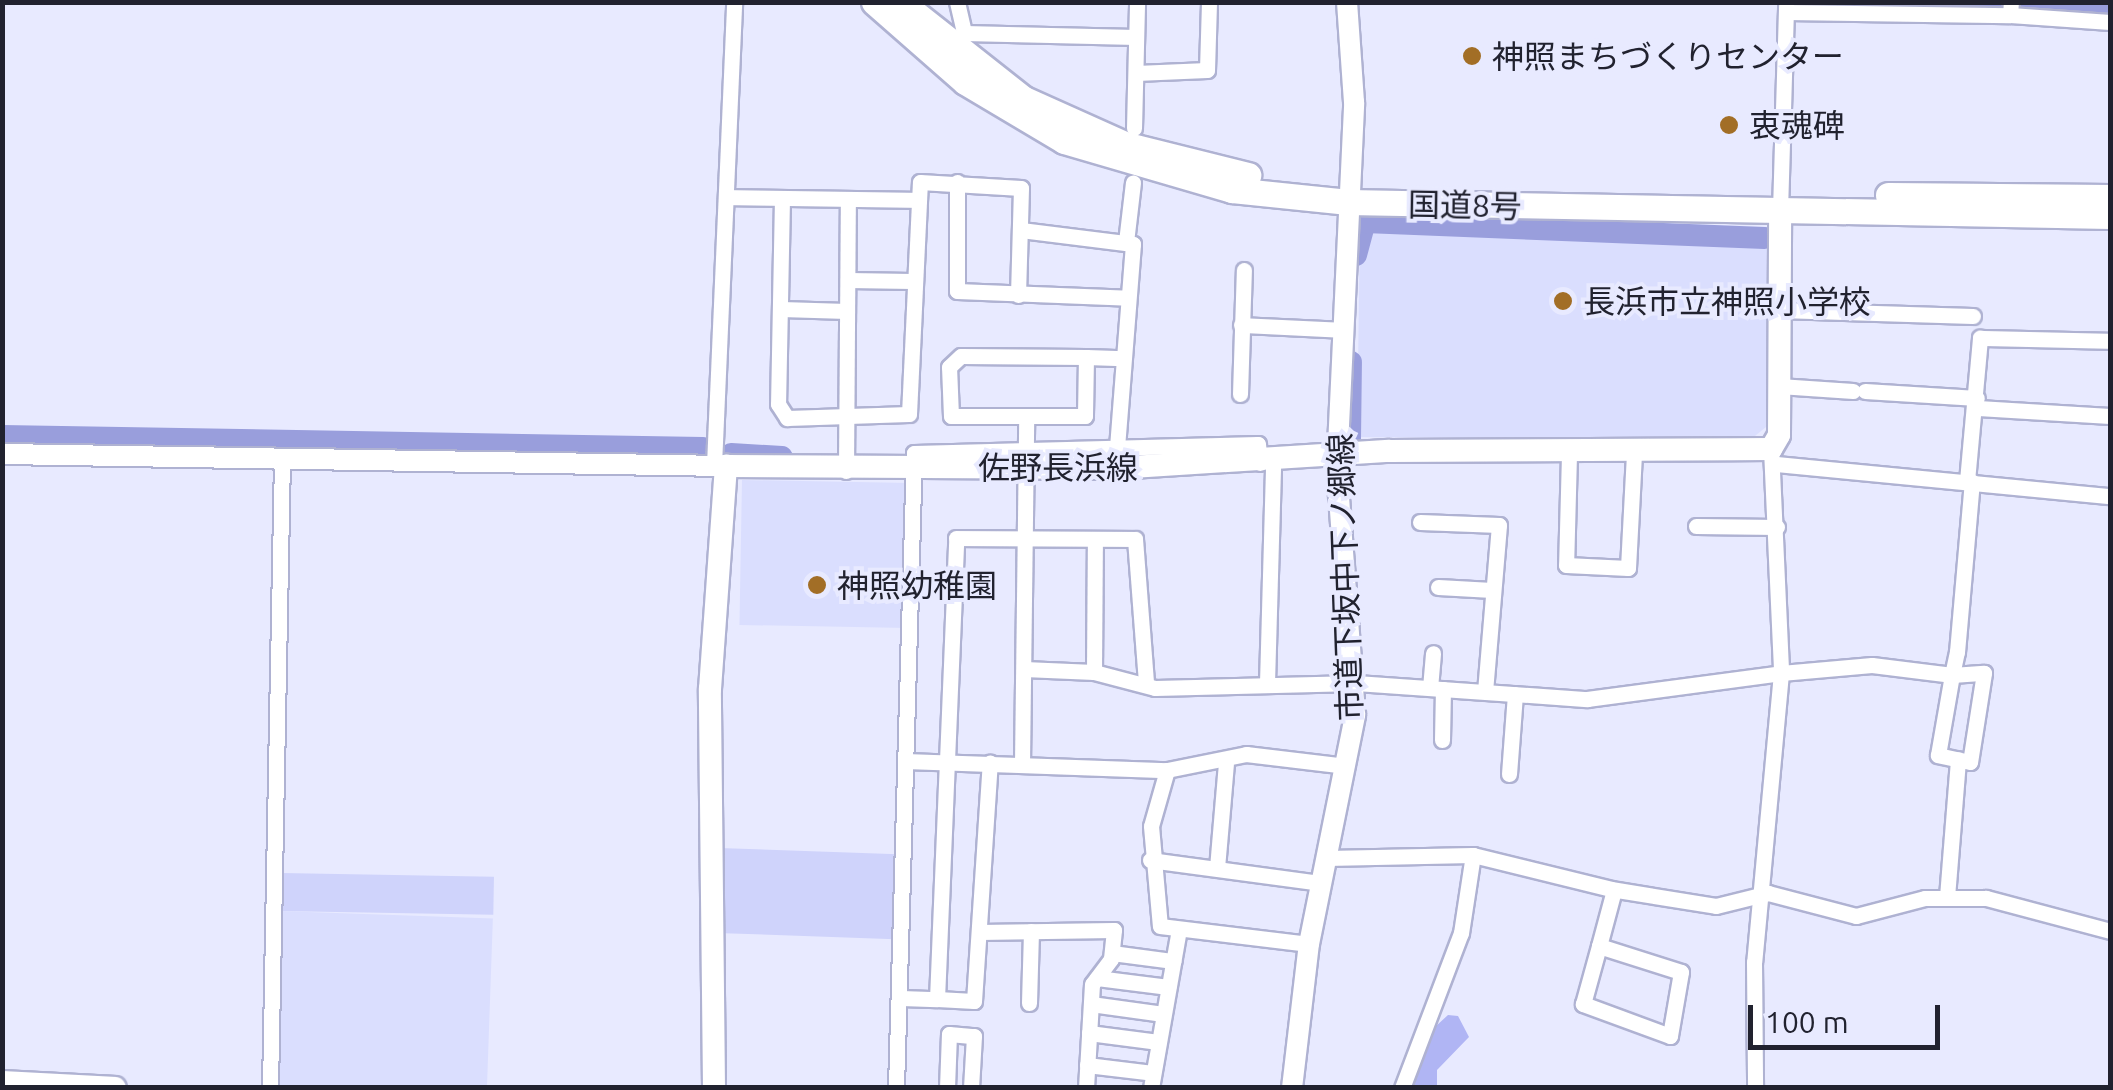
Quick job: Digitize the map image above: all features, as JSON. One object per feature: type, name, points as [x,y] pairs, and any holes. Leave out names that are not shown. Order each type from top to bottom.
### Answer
[{"type":"highway","name":"国道8号","points":[[874,2],[965,82],[1064,141],[1202,184],[1349,194],[1781,202],[2110,216]]},
{"type":"highway","name":"国道8号","points":[[901,2],[1024,99],[1127,145],[1237,174],[1349,194]]},
{"type":"highway","name":"国道8号","points":[[1781,202],[2110,197]]},
{"type":"main road","points":[[1773,457],[1779,386],[1781,202]]},
{"type":"main road","name":"佐野長浜線","points":[[720,466],[846,471],[913,463],[1338,454],[1634,453],[1773,457]]},
{"type":"main road","points":[[714,1088],[710,689],[720,466]]},
{"type":"main road","points":[[2,1082],[115,1088]]},
{"type":"street","points":[[2,454],[720,466],[734,2]]},
{"type":"street","points":[[957,2],[964,33],[1136,38]]},
{"type":"street","points":[[1134,128],[1136,2]]},
{"type":"street","points":[[1136,73],[1207,70],[1209,2]]},
{"type":"street","name":"市道下坂中下ノ郷線","points":[[1292,1088],[1309,944],[1346,766],[1356,683],[1338,454],[1349,194],[1347,2]]},
{"type":"street","points":[[1781,202],[1786,7],[2010,9],[2110,22]]},
{"type":"street","points":[[782,198],[779,413],[845,419],[909,414],[917,200],[926,180],[1018,185],[1018,295]]},
{"type":"street","points":[[957,182],[957,292],[1128,298]]},
{"type":"street","points":[[1116,459],[1128,298],[1126,242],[1133,182]]},
{"type":"street","points":[[727,197],[917,200]]},
{"type":"street","points":[[846,471],[848,200]]},
{"type":"street","points":[[1021,230],[1126,242]]},
{"type":"street","points":[[1240,394],[1244,270]]},
{"type":"street","points":[[848,280],[912,281]]},
{"type":"street","points":[[781,310],[847,312]]},
{"type":"street","points":[[1779,310],[1973,316]]},
{"type":"street","points":[[1241,325],[1343,330]]},
{"type":"street","points":[[1024,669],[1094,672],[1146,683],[1356,683],[1615,698],[1872,665],[1952,675],[1984,673],[1970,762],[1938,755],[1952,675],[1978,403],[1980,338],[2110,341]]},
{"type":"street","points":[[1086,357],[1085,416],[951,416],[952,359],[1086,357],[1123,358]]},
{"type":"street","points":[[1779,386],[2110,416]]},
{"type":"street","points":[[1022,764],[1026,418]]},
{"type":"street","points":[[1569,454],[1566,565],[1628,568],[1634,453]]},
{"type":"street","points":[[1755,1088],[1758,899],[1781,674],[1773,457],[2110,496]]},
{"type":"street","points":[[1263,458],[1267,683]]},
{"type":"street","points":[[270,1088],[282,459]]},
{"type":"street","points":[[896,1088],[913,463]]},
{"type":"street","points":[[1420,522],[1499,524],[1484,692]]},
{"type":"street","points":[[1696,526],[1777,527]]},
{"type":"street","points":[[937,999],[952,762],[956,538],[1136,539],[1146,683]]},
{"type":"street","points":[[1094,672],[1095,539]]},
{"type":"street","points":[[1438,587],[1492,590]]},
{"type":"street","points":[[1433,653],[1442,740]]},
{"type":"street","points":[[1509,774],[1514,694]]},
{"type":"street","points":[[905,761],[1167,770],[1226,764],[1246,754],[1346,766]]},
{"type":"street","points":[[1947,898],[1958,759]]},
{"type":"street","points":[[901,998],[974,1000],[990,763]]},
{"type":"street","points":[[1217,868],[1226,764]]},
{"type":"street","points":[[1167,770],[1150,860],[1160,926],[1309,944]]},
{"type":"street","points":[[1326,858],[1473,856],[1614,890],[1716,906],[1785,896],[1856,916],[1947,898],[2110,930]]},
{"type":"street","points":[[1402,1088],[1461,933],[1473,856]]},
{"type":"street","points":[[1150,860],[1322,882]]},
{"type":"street","points":[[1598,946],[1681,972],[1670,1036],[1587,1012],[1598,946],[1614,890]]},
{"type":"street","points":[[1087,1064],[1152,1080],[1179,929]]},
{"type":"street","points":[[979,932],[1114,930],[1112,952],[1097,978],[1091,1004],[1086,1088]]},
{"type":"street","points":[[1029,1004],[1031,931]]},
{"type":"street","points":[[1112,952],[1173,961]]},
{"type":"street","points":[[1097,978],[1168,987]]},
{"type":"street","points":[[1091,1004],[1164,1014]]},
{"type":"street","points":[[1089,1032],[1158,1042]]},
{"type":"street","points":[[946,1088],[948,1034],[974,1036],[971,1088]]},
{"type":"shaded area","name":"長浜市立神照小学校","points":[[1572,224],[1768,241],[1766,427],[1750,440],[1357,437],[1360,228]]},
{"type":"shaded area","points":[[742,480],[910,483],[907,628],[739,625]]},
{"type":"shaded area","points":[[719,848],[898,854],[895,939],[716,933]]},
{"type":"shaded area","points":[[281,873],[494,877],[493,915],[280,911]]},
{"type":"shaded area","points":[[279,911],[493,918],[487,1088],[273,1088]]},
{"type":"shaded area","points":[[1448,1015],[1458,1016],[1469,1037],[1437,1070],[1437,1087],[1408,1088],[1423,1038]]},
{"type":"waterway","points":[[1807,3],[2103,14]]},
{"type":"waterway","points":[[1356,255],[1365,222],[1765,238]]},
{"type":"waterway","points":[[1350,439],[1351,362]]},
{"type":"waterway","points":[[2,436],[703,448]]},
{"type":"waterway","points":[[731,454],[782,457]]},
{"type":"place","name":"神照まちづくりセンター","points":[[1472,56]]},
{"type":"place","name":"衷魂碑","points":[[1729,125]]},
{"type":"place","name":"長浜市立神照小学校","points":[[1563,301]]},
{"type":"place","name":"神照幼稚園","points":[[817,585]]}]
